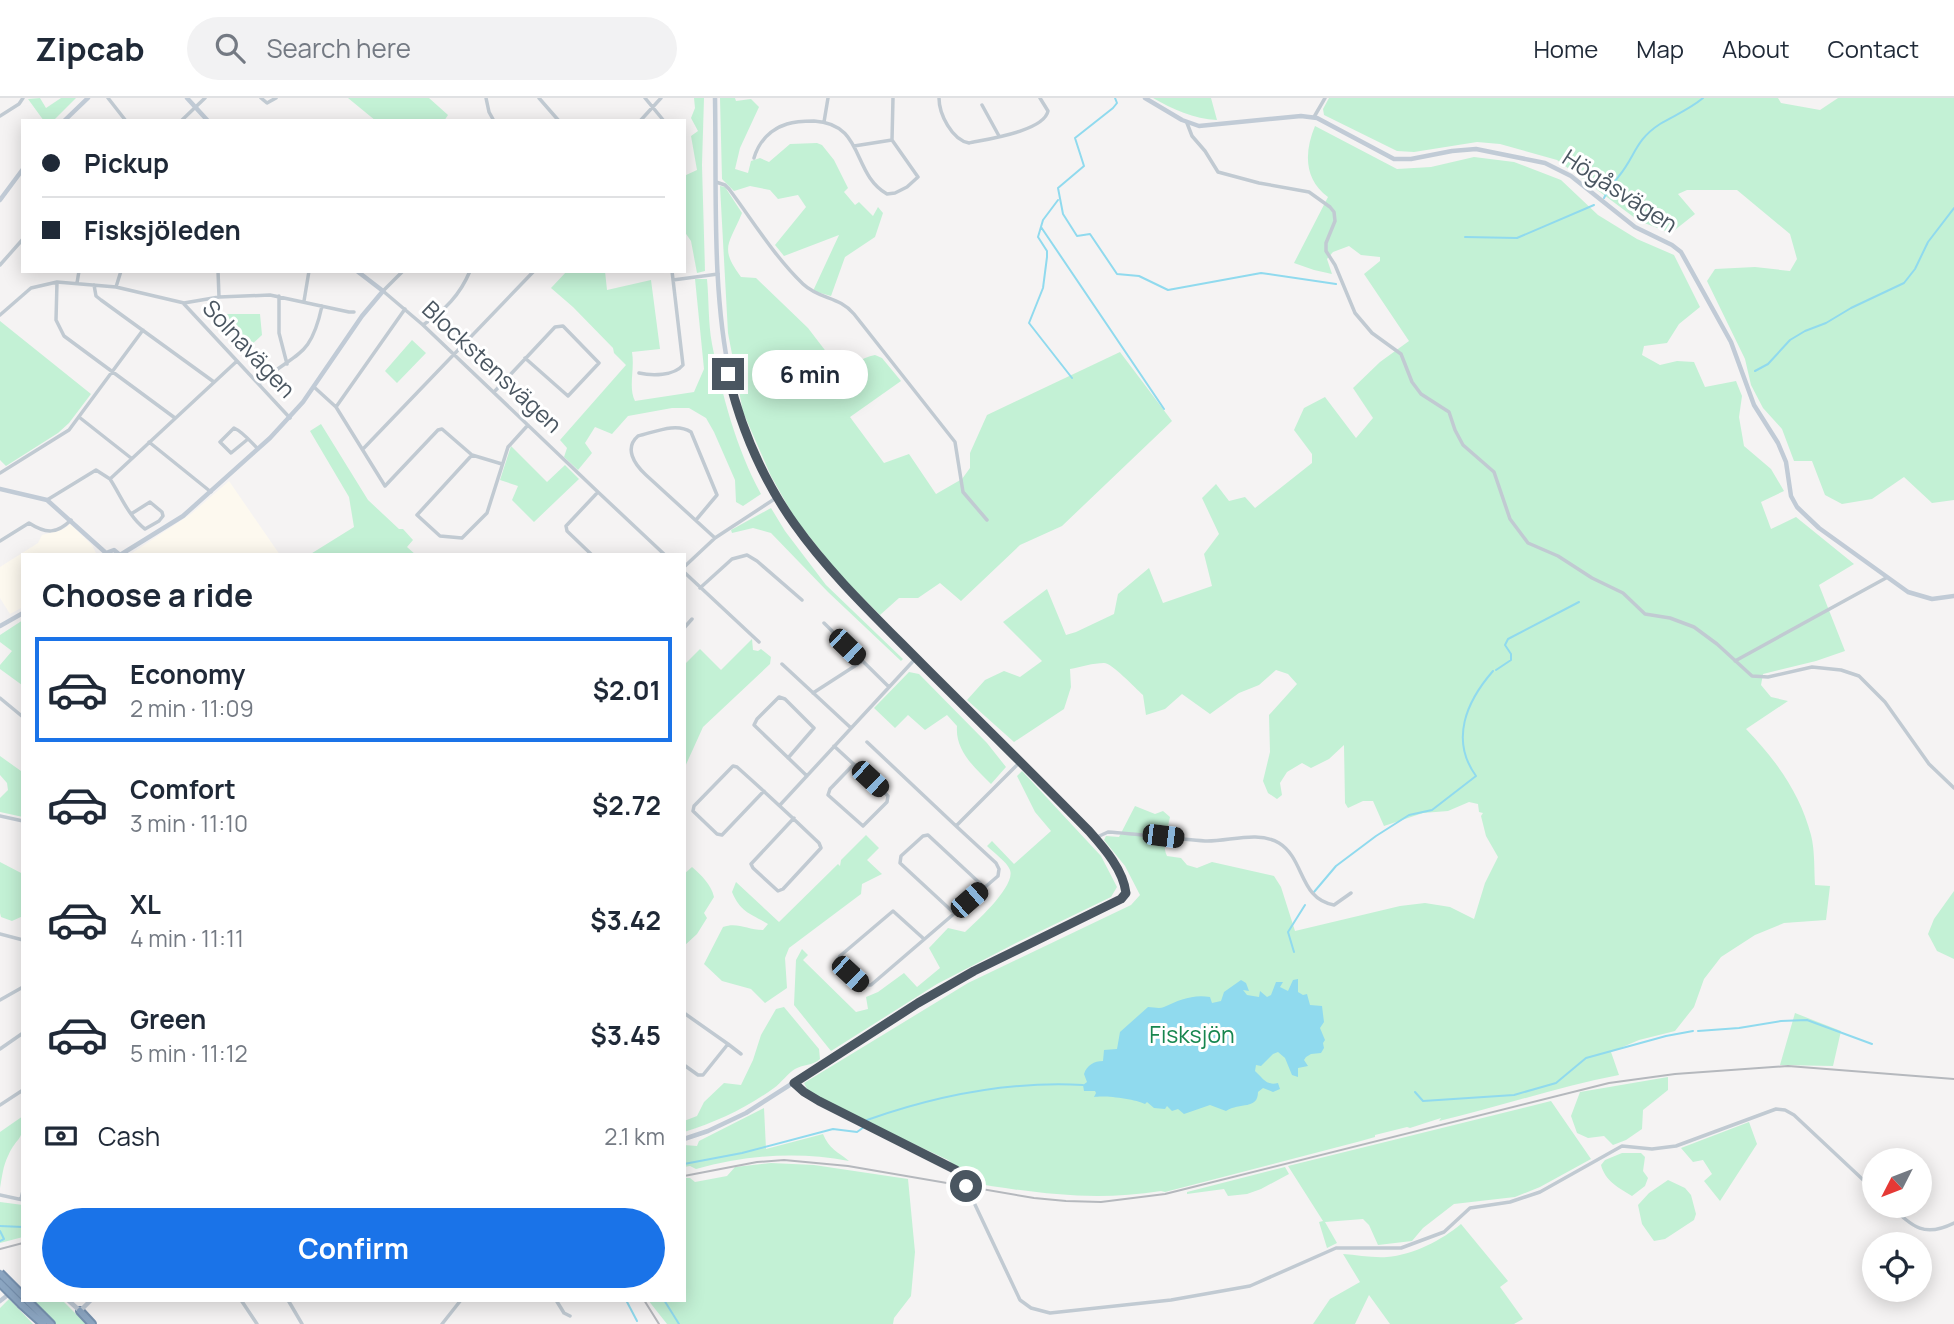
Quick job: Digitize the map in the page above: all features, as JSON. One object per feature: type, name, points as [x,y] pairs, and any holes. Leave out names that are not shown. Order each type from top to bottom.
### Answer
[{"type":"highway","points":[[0,1273],[21,1294]]},
{"type":"highway","points":[[0,1283],[21,1300]]},
{"type":"highway","points":[[25,1303],[40,1323]]},
{"type":"highway","points":[[25,1303],[51,1324]]},
{"type":"highway","points":[[80,1311],[92,1324]]},
{"type":"street","points":[[0,116],[19,104],[23,98]]},
{"type":"street","points":[[108,98],[124,119]]},
{"type":"street","points":[[187,98],[206,119]]},
{"type":"street","points":[[183,119],[205,98]]},
{"type":"street","points":[[261,98],[267,103],[276,98]]},
{"type":"street","points":[[486,98],[493,119]]},
{"type":"street","points":[[541,98],[557,119]]},
{"type":"street","points":[[645,98],[662,119]]},
{"type":"street","points":[[642,119],[660,98]]},
{"type":"street","points":[[686,1138],[734,1119],[955,981],[1124,896],[1126,887],[1116,867],[1095,838],[823,563],[797,531],[776,498],[757,461],[735,405],[726,359],[718,274],[715,98]]},
{"type":"street","points":[[824,122],[828,98]]},
{"type":"street","points":[[754,158],[759,145],[777,128],[798,122],[824,122],[843,131],[854,146],[872,182],[890,195],[918,177],[892,140],[893,98]]},
{"type":"street","points":[[939,98],[940,112],[961,141],[969,143],[1035,125],[1046,117],[1048,111],[1040,98]]},
{"type":"street","points":[[1144,98],[1187,123],[1199,126],[1314,117],[1325,98]]},
{"type":"street","points":[[66,119],[87,99]]},
{"type":"street","points":[[982,105],[999,136]]},
{"type":"street","name":"Högåsvägen","points":[[1314,117],[1394,159],[1476,149],[1545,163],[1571,176],[1629,223],[1678,249],[1736,352],[1750,396],[1779,443],[1786,462],[1791,496],[1797,507],[1819,528],[1908,592],[1924,599],[1954,596]]},
{"type":"street","points":[[1187,123],[1192,136],[1221,173],[1309,192],[1330,207],[1335,221],[1326,243],[1326,251],[1335,265],[1355,313],[1372,333],[1401,354],[1420,394],[1449,412],[1460,440],[1494,472],[1510,519],[1528,543],[1558,556],[1592,578],[1623,593],[1645,614],[1670,618],[1694,627],[1747,674],[1768,677],[1812,667],[1841,670],[1859,676],[1885,702],[1929,764],[1954,789]]},
{"type":"street","points":[[854,146],[892,140]]},
{"type":"street","points":[[0,200],[21,172]]},
{"type":"street","points":[[716,182],[729,188],[776,254],[803,284],[820,296],[845,303],[854,314],[955,442],[963,492],[987,520]]},
{"type":"street","points":[[0,265],[21,241]]},
{"type":"street","points":[[77,283],[79,273]]},
{"type":"street","points":[[116,287],[120,273]]},
{"type":"street","points":[[218,273],[219,297]]},
{"type":"street","points":[[303,301],[309,273]]},
{"type":"street","name":"Blockstensvägen","points":[[360,273],[423,325],[661,553]]},
{"type":"street","points":[[123,553],[183,516],[290,418],[362,316],[401,273]]},
{"type":"street","points":[[423,325],[449,305],[470,273]]},
{"type":"street","points":[[362,450],[532,273]]},
{"type":"street","points":[[639,373],[648,375],[673,372],[683,365],[672,273]]},
{"type":"street","points":[[673,280],[718,274]]},
{"type":"street","points":[[57,282],[56,313],[60,331],[68,340],[175,418]]},
{"type":"street","points":[[0,315],[31,288],[57,282],[116,287],[184,303],[256,294],[279,296],[354,312]]},
{"type":"street","points":[[94,285],[96,296],[214,382]]},
{"type":"street","points":[[279,296],[279,333],[287,364]]},
{"type":"street","name":"Solnavägen","points":[[184,303],[290,418]]},
{"type":"street","points":[[258,384],[305,349],[315,335],[323,306]]},
{"type":"street","points":[[336,407],[404,309]]},
{"type":"street","points":[[494,392],[525,358],[559,326],[563,326],[599,363],[568,396],[525,358]]},
{"type":"street","points":[[0,473],[64,435],[143,330]]},
{"type":"street","points":[[110,479],[237,361]]},
{"type":"street","points":[[314,387],[336,407],[385,486],[442,429],[472,455],[502,464]]},
{"type":"street","points":[[79,417],[131,458]]},
{"type":"street","points":[[472,455],[417,515],[440,536],[462,538],[483,518],[508,447],[528,425]]},
{"type":"street","points":[[696,520],[717,495],[691,432],[683,427],[675,427],[638,436],[631,448],[634,461],[646,475],[715,538]]},
{"type":"street","points":[[248,439],[231,453],[220,442],[234,428],[248,439],[258,449]]},
{"type":"street","points":[[149,442],[211,492]]},
{"type":"street","points":[[47,500],[96,470],[110,479],[131,514],[145,529],[163,516],[150,502],[131,514]]},
{"type":"street","points":[[0,489],[47,500],[104,553]]},
{"type":"street","points":[[590,553],[567,531],[566,526],[598,492]]},
{"type":"street","points":[[686,565],[715,538],[776,498]]},
{"type":"street","points":[[0,541],[30,523],[48,532],[60,529],[71,520]]},
{"type":"street","points":[[701,588],[732,559],[747,555],[802,600]]},
{"type":"street","points":[[686,574],[759,642]]},
{"type":"street","points":[[1735,661],[1886,578]]},
{"type":"street","points":[[0,626],[21,614]]},
{"type":"street","points":[[686,626],[692,619]]},
{"type":"street","points":[[824,624],[889,687]]},
{"type":"street","points":[[780,805],[916,658]]},
{"type":"street","points":[[813,693],[862,662]]},
{"type":"street","points":[[782,664],[851,728]]},
{"type":"street","points":[[788,758],[814,728],[785,699],[779,697],[754,725],[788,758],[807,776]]},
{"type":"street","points":[[0,698],[21,715]]},
{"type":"street","points":[[867,743],[998,866],[998,876],[868,987],[862,985],[837,961],[892,911],[924,939]]},
{"type":"street","points":[[834,746],[854,764],[888,798],[863,826],[828,795],[830,789],[854,764]]},
{"type":"street","points":[[956,826],[1020,762]]},
{"type":"street","points":[[764,791],[722,835],[717,834],[693,811],[694,806],[733,766],[764,791],[794,818],[821,848],[783,890],[778,891],[751,867],[751,864],[794,818]]},
{"type":"street","points":[[0,816],[21,821]]},
{"type":"street","points":[[1095,838],[1108,832],[1205,841],[1247,838],[1269,840],[1279,844],[1290,854],[1309,890],[1319,899],[1334,905],[1351,893]]},
{"type":"street","points":[[954,913],[900,863],[901,856],[923,836],[928,835],[984,887]]},
{"type":"street","points":[[0,934],[21,939]]},
{"type":"street","points":[[0,1000],[21,988]]},
{"type":"street","points":[[686,1014],[741,1054]]},
{"type":"street","points":[[0,1049],[21,1034]]},
{"type":"street","points":[[686,1066],[703,1076],[728,1044]]},
{"type":"street","points":[[794,1083],[819,1101],[956,1170],[961,1175],[1020,1300],[1031,1308],[1050,1313],[1171,1300],[1250,1286],[1336,1248],[1401,1248],[1444,1232],[1470,1208],[1510,1202],[1540,1192],[1622,1146],[1652,1149],[1676,1146],[1776,1109],[1794,1115],[1862,1179]]},
{"type":"street","points":[[0,1105],[21,1091]]},
{"type":"street","points":[[0,1195],[21,1199]]},
{"type":"street","points":[[1905,1218],[1926,1231],[1938,1230],[1954,1223]]},
{"type":"street","points":[[0,1301],[21,1290]]},
{"type":"street","points":[[70,1302],[80,1311],[89,1302]]},
{"type":"street","points":[[242,1302],[257,1324]]},
{"type":"street","points":[[289,1302],[302,1324]]},
{"type":"street","points":[[442,1324],[459,1302]]},
{"type":"street","points":[[557,1302],[564,1314],[570,1316]]},
{"type":"shaded area","points":[[229,481],[279,553],[132,553],[191,514]]},
{"type":"shaded area","points":[[70,524],[92,545],[96,553],[22,553],[38,543],[42,535],[64,529]]},
{"type":"shaded area","points":[[21,554],[21,608],[10,614],[0,598],[0,567]]},
{"type":"green space","points":[[40,98],[46,108],[61,98],[76,98],[55,119],[43,119],[28,99]]},
{"type":"green space","points":[[348,98],[429,98],[448,115],[445,119],[374,119]]},
{"type":"green space","points":[[694,98],[704,98],[702,165],[705,271],[697,273],[691,241],[686,234],[686,175],[697,170],[691,136],[698,131],[691,118],[695,108]]},
{"type":"green space","points":[[720,98],[735,98],[736,101],[751,99],[759,107],[740,148],[735,169],[748,173],[751,161],[760,158],[769,162],[790,144],[817,143],[822,145],[834,160],[848,188],[844,192],[855,205],[859,202],[873,216],[878,207],[883,213],[875,237],[845,257],[831,296],[813,291],[839,235],[784,256],[775,245],[806,207],[798,195],[778,199],[770,190],[750,186],[734,191],[722,179]]},
{"type":"green space","points":[[1153,98],[1211,98],[1217,120],[1184,113]]},
{"type":"green space","points":[[1329,98],[1778,98],[1781,103],[1820,110],[1838,98],[1954,98],[1954,500],[1932,503],[1904,477],[1872,499],[1842,504],[1825,495],[1812,461],[1794,461],[1782,429],[1763,408],[1751,385],[1745,359],[1707,281],[1715,269],[1755,267],[1790,271],[1797,259],[1790,234],[1737,190],[1687,190],[1678,194],[1695,214],[1671,233],[1639,221],[1557,160],[1500,144],[1477,142],[1414,152],[1397,151],[1324,115],[1323,109]]},
{"type":"green space","points":[[1315,126],[1397,169],[1431,167],[1474,157],[1514,162],[1561,180],[1598,215],[1637,239],[1674,255],[1700,307],[1679,324],[1667,343],[1644,346],[1642,355],[1660,365],[1677,361],[1694,362],[1705,387],[1736,381],[1742,396],[1739,417],[1744,446],[1771,469],[1784,491],[1761,502],[1771,529],[1796,517],[1854,564],[1819,585],[1845,651],[1763,674],[1761,685],[1771,697],[1788,701],[1746,729],[1777,765],[1800,805],[1812,841],[1815,885],[1830,886],[1826,920],[1784,923],[1755,935],[1721,957],[1704,979],[1694,1007],[1675,1031],[1639,1040],[1611,1052],[1619,1075],[1375,1135],[1361,1141],[1165,1192],[1111,1196],[1064,1195],[966,1182],[960,1170],[948,1160],[835,1107],[808,1091],[804,1083],[968,983],[1131,905],[1140,895],[1125,866],[1104,840],[1106,836],[1119,837],[1135,806],[1155,814],[1163,811],[1170,817],[1163,832],[1167,856],[1181,858],[1187,865],[1197,868],[1212,862],[1274,876],[1281,887],[1295,931],[1400,906],[1425,903],[1450,907],[1474,919],[1485,883],[1498,857],[1486,836],[1481,816],[1483,813],[1479,812],[1478,804],[1469,802],[1448,811],[1423,813],[1384,826],[1373,801],[1363,801],[1348,808],[1345,803],[1344,745],[1329,759],[1311,768],[1302,763],[1287,772],[1280,783],[1282,795],[1277,799],[1268,793],[1263,781],[1270,752],[1269,715],[1297,684],[1288,674],[1276,670],[1259,685],[1239,693],[1210,714],[1182,694],[1165,709],[1146,715],[1143,695],[1108,664],[1070,669],[1071,687],[1064,709],[1014,742],[967,700],[985,680],[1004,671],[1020,677],[1042,661],[1003,622],[1047,589],[1066,635],[1114,614],[1118,594],[1149,568],[1163,603],[1212,586],[1204,554],[1219,534],[1202,498],[1216,484],[1229,501],[1245,497],[1255,508],[1312,463],[1312,454],[1294,430],[1304,408],[1325,397],[1356,438],[1373,418],[1353,388],[1380,362],[1409,341],[1364,274],[1380,261],[1380,257],[1361,255],[1349,246],[1333,252],[1327,259],[1332,274],[1294,263],[1328,197],[1314,182],[1308,165],[1309,146]]},
{"type":"green space","points":[[720,186],[725,187],[742,213],[728,246],[734,267],[741,277],[756,278],[808,328],[834,362],[837,378],[833,387],[844,387],[846,383],[842,375],[845,371],[861,360],[875,355],[882,358],[901,381],[850,417],[884,463],[909,454],[936,494],[962,479],[970,468],[970,453],[987,415],[1120,352],[1172,421],[1062,526],[1020,545],[961,601],[940,583],[918,598],[899,598],[880,615],[839,574],[794,517],[771,476],[743,412],[728,333]]},
{"type":"green space","points":[[565,273],[605,273],[607,290],[651,280],[660,349],[632,352],[632,390],[635,401],[694,392],[704,369],[695,279],[707,279],[711,336],[720,382],[737,440],[761,494],[743,506],[736,502],[735,480],[714,432],[706,418],[689,408],[672,408],[628,416],[612,434],[595,427],[585,443],[592,453],[578,470],[564,457],[567,448],[560,440],[626,365],[614,353],[613,348],[551,288]]},
{"type":"green space","points":[[216,300],[220,314],[260,314],[262,335],[248,348],[210,308],[209,302]]},
{"type":"green space","points":[[0,321],[91,394],[58,433],[6,466],[0,460]]},
{"type":"green space","points":[[412,340],[426,353],[397,383],[385,371]]},
{"type":"green space","points":[[321,424],[368,500],[413,540],[407,547],[414,553],[312,553],[354,527],[349,497],[310,431]]},
{"type":"green space","points":[[511,446],[547,482],[565,465],[579,479],[534,522],[512,500],[518,486],[500,480]]},
{"type":"green space","points":[[771,508],[826,585],[903,659],[901,661],[771,533],[753,528],[732,533],[731,530]]},
{"type":"green space","points":[[21,621],[21,684],[0,669],[0,665],[12,651],[0,642],[0,635]]},
{"type":"green space","points":[[752,639],[753,650],[761,649],[771,657],[770,664],[703,727],[686,765],[686,663],[700,649],[721,670]]},
{"type":"green space","points":[[909,672],[919,674],[987,743],[1006,767],[991,784],[967,758],[959,743],[957,726],[947,715],[925,730],[908,715],[895,728],[874,708]]},
{"type":"green space","points":[[0,756],[21,771],[21,817],[0,812],[0,798],[8,790],[7,783],[0,775]]},
{"type":"green space","points":[[1022,771],[1101,856],[1117,887],[1111,897],[937,984],[831,1051],[794,1005],[796,960],[802,949],[808,955],[803,960],[856,1012],[868,1009],[866,997],[878,992],[904,973],[917,987],[940,968],[929,948],[948,928],[965,932],[994,903],[1007,885],[1010,870],[987,846],[992,841],[1014,864],[1051,831],[1035,812],[1017,776]]},
{"type":"green space","points":[[866,835],[879,848],[867,860],[882,874],[862,884],[861,894],[789,948],[785,958],[787,988],[765,1003],[751,989],[722,981],[704,964],[723,927],[733,925],[763,930],[768,924],[739,904],[732,892],[736,882],[779,922],[838,864],[840,866],[841,860]]},
{"type":"green space","points":[[0,862],[21,873],[21,917],[12,921],[1,917]]},
{"type":"green space","points":[[692,867],[708,884],[714,897],[704,913],[707,918],[697,934],[686,944],[686,872]]},
{"type":"green space","points":[[1954,891],[1954,959],[1937,951],[1928,934],[1934,919]]},
{"type":"green space","points":[[784,1007],[819,1049],[820,1059],[795,1069],[774,1088],[742,1108],[686,1131],[686,1120],[697,1116],[704,1102],[724,1083],[741,1085],[761,1035],[776,1009]]},
{"type":"green space","points":[[1795,1013],[1841,1031],[1833,1066],[1780,1065]]},
{"type":"green space","points":[[1668,1077],[1668,1090],[1643,1110],[1642,1129],[1626,1140],[1613,1145],[1604,1136],[1588,1138],[1577,1133],[1571,1116],[1580,1092]]},
{"type":"green space","points":[[1551,1101],[1591,1159],[1540,1187],[1515,1197],[1454,1204],[1423,1228],[1412,1241],[1378,1245],[1369,1225],[1363,1219],[1325,1222],[1337,1243],[1327,1248],[1319,1222],[1323,1221],[1288,1166]]},
{"type":"green space","points":[[764,1108],[766,1149],[823,1134],[831,1147],[849,1161],[791,1155],[735,1160],[696,1169],[686,1167],[686,1145],[697,1146],[699,1141]]},
{"type":"green space","points":[[21,1117],[21,1135],[6,1160],[0,1188],[0,1132]]},
{"type":"green space","points":[[1749,1122],[1757,1144],[1720,1201],[1704,1181],[1712,1174],[1703,1160],[1693,1162],[1681,1148]]},
{"type":"green space","points":[[1622,1153],[1641,1153],[1645,1157],[1643,1171],[1648,1178],[1645,1186],[1632,1196],[1609,1180],[1601,1165],[1605,1160]]},
{"type":"green space","points":[[771,1163],[814,1165],[908,1179],[915,1252],[911,1296],[894,1318],[893,1324],[667,1324],[650,1302],[686,1302],[686,1178],[695,1182],[727,1176],[735,1167]]},
{"type":"green space","points":[[1285,1167],[1289,1174],[1247,1194],[1228,1196],[1224,1189],[1187,1194],[1187,1192]]},
{"type":"green space","points":[[1668,1180],[1685,1188],[1691,1195],[1696,1214],[1694,1220],[1665,1239],[1654,1241],[1642,1224],[1638,1205],[1649,1193]]},
{"type":"green space","points":[[0,1202],[21,1205],[21,1238],[0,1243]]},
{"type":"green space","points":[[1461,1224],[1508,1281],[1500,1287],[1523,1319],[1514,1324],[1390,1324],[1369,1295],[1355,1324],[1313,1324],[1330,1299],[1360,1282],[1343,1254],[1397,1256],[1436,1241]]},
{"type":"green space","points":[[9,1299],[33,1324],[0,1324],[0,1308]]},
{"type":"green space","points":[[34,1302],[64,1302],[86,1324],[56,1324]]},
{"type":"water","name":"Fisksjön","points":[[1298,979],[1298,992],[1307,994],[1310,1005],[1322,1006],[1324,1022],[1320,1028],[1325,1040],[1324,1048],[1321,1053],[1306,1057],[1304,1060],[1308,1066],[1298,1068],[1298,1077],[1292,1075],[1285,1058],[1278,1052],[1261,1066],[1256,1065],[1255,1071],[1263,1079],[1278,1083],[1280,1089],[1273,1092],[1263,1088],[1252,1104],[1226,1111],[1210,1105],[1184,1114],[1178,1109],[1172,1111],[1167,1106],[1165,1109],[1154,1108],[1147,1102],[1145,1104],[1120,1098],[1094,1097],[1095,1091],[1084,1091],[1083,1085],[1087,1082],[1084,1074],[1087,1068],[1103,1061],[1104,1050],[1117,1049],[1120,1032],[1148,1007],[1162,1008],[1198,996],[1210,997],[1212,1003],[1221,1001],[1224,992],[1241,980],[1246,983],[1249,991],[1243,990],[1247,995],[1259,997],[1260,991],[1267,997],[1271,995],[1276,982],[1283,982],[1280,987],[1288,991],[1293,980]]},
{"type":"waterway","points":[[1115,98],[1117,103],[1113,108],[1075,138],[1084,166],[1058,188],[1063,214],[1077,236],[1090,234],[1117,274],[1139,276],[1168,290],[1261,273],[1336,284]]},
{"type":"waterway","points":[[1604,198],[1645,136],[1703,98]]},
{"type":"waterway","points":[[1058,200],[1043,220],[1038,237],[1047,251],[1047,257],[1043,288],[1029,323],[1072,378]]},
{"type":"waterway","points":[[1465,237],[1517,238],[1594,205]]},
{"type":"waterway","points":[[1755,371],[1768,364],[1790,340],[1805,331],[1904,283],[1915,269],[1928,242],[1954,208]]},
{"type":"waterway","points":[[1041,227],[1164,409]]},
{"type":"waterway","points":[[1496,670],[1511,660],[1511,654],[1505,645],[1508,639],[1579,602]]},
{"type":"waterway","points":[[1314,892],[1336,866],[1376,836],[1409,815],[1432,810],[1476,776],[1464,749],[1465,722],[1475,695],[1493,671]]},
{"type":"waterway","points":[[1294,952],[1288,932],[1305,905]]},
{"type":"waterway","points":[[1698,1031],[1807,1020],[1872,1044]]},
{"type":"waterway","points":[[1415,1092],[1423,1101],[1514,1095],[1556,1083],[1586,1058],[1693,1031]]},
{"type":"waterway","points":[[867,1120],[919,1104],[973,1092],[1028,1085],[1083,1085]]},
{"type":"waterway","points":[[686,1164],[742,1153],[833,1129],[857,1132],[864,1127]]},
{"type":"waterway","points":[[0,1226],[21,1227]]},
{"type":"waterway","points":[[0,1231],[4,1239],[0,1241]]},
{"type":"waterway","points":[[627,1302],[637,1321]]},
{"type":"waterway","points":[[665,1302],[679,1324]]},
{"type":"railway","points":[[686,1176],[757,1162],[784,1160],[848,1166],[1034,1198],[1101,1202],[1165,1194],[1609,1083],[1675,1074],[1788,1066],[1954,1079]]},
{"type":"railway","points":[[0,1249],[21,1244]]},
{"type":"railway","points":[[645,1302],[659,1324]]},
{"type":"route","points":[[728,374],[735,405],[757,461],[783,510],[805,541],[843,585],[1089,831],[1110,856],[1126,887],[1126,893],[1121,899],[974,971],[918,1003],[794,1083],[819,1101],[956,1170],[966,1186]]}]
